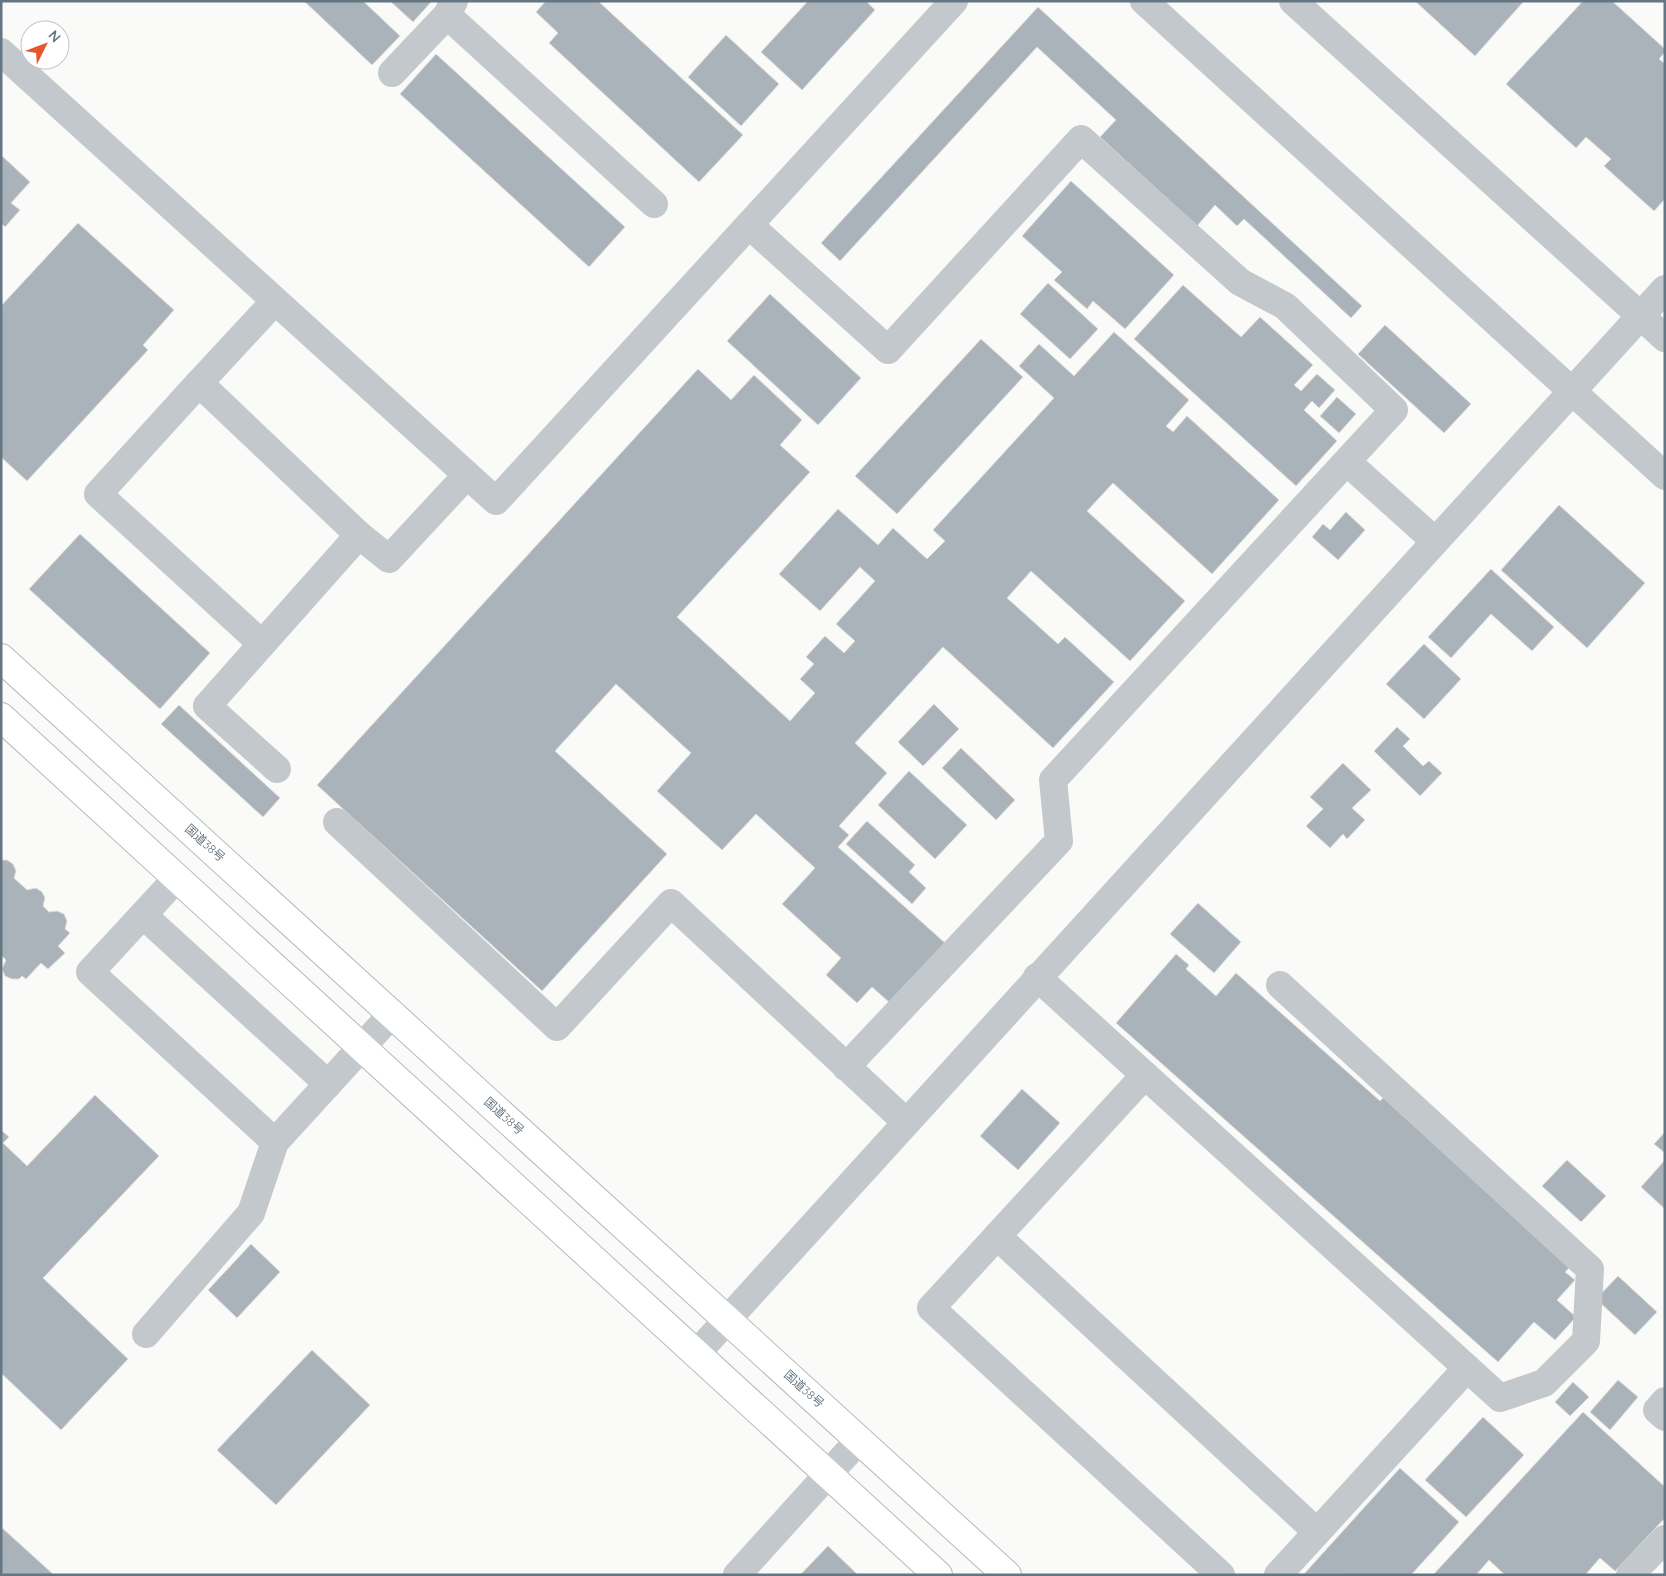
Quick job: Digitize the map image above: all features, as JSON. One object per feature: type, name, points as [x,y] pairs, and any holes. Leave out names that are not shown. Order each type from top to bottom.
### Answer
[{"type":"highway","name":"国道38号","points":[[1,658],[1007,1575]]},
{"type":"highway","points":[[1,717],[938,1575]]},
{"type":"street","points":[[1,52],[496,501],[954,1]]},
{"type":"street","points":[[1144,1],[1665,476]]},
{"type":"street","points":[[1293,1],[1665,338]]},
{"type":"street","points":[[392,73],[450,8],[654,204]]},
{"type":"street","points":[[749,225],[888,350],[1081,139],[1240,282],[1285,306],[1394,410],[1053,780],[1059,841],[846,1067]]},
{"type":"street","points":[[696,1354],[726,1318],[1665,289]]},
{"type":"street","points":[[262,644],[98,494],[275,301]]},
{"type":"street","points":[[199,383],[359,535],[390,559],[467,475]]},
{"type":"street","points":[[1346,462],[1435,541]]},
{"type":"street","points":[[277,769],[207,706],[359,535]]},
{"type":"street","points":[[337,822],[556,1027],[671,903],[906,1122]]},
{"type":"street","points":[[177,878],[90,972],[275,1142]]},
{"type":"street","points":[[144,914],[328,1084]]},
{"type":"street","points":[[1037,977],[1500,1398],[1544,1383],[1586,1341],[1590,1269],[1280,985]]},
{"type":"street","points":[[146,1334],[251,1213],[275,1142],[392,1014]]},
{"type":"street","points":[[1145,1075],[931,1308],[1221,1575]]},
{"type":"street","points":[[997,1236],[1317,1532]]},
{"type":"street","points":[[1278,1575],[1467,1368]]},
{"type":"street","points":[[1665,1401],[1657,1410],[1665,1417]]},
{"type":"street","points":[[737,1575],[859,1440]]},
{"type":"street","points":[[1630,1575],[1665,1539]]},
{"type":"building","points":[[304,1],[363,1],[400,36],[372,65]]},
{"type":"building","points":[[390,1],[432,1],[413,22]]},
{"type":"building","points":[[546,1],[598,1],[743,135],[699,182],[549,43],[558,33],[536,12]]},
{"type":"building","points":[[808,1],[866,1],[875,10],[802,90],[761,52]]},
{"type":"building","points":[[1415,1],[1524,1],[1475,56]]},
{"type":"building","points":[[1583,1],[1612,1],[1665,49],[1665,52],[1659,59],[1665,64],[1665,199],[1654,211],[1604,166],[1611,159],[1586,137],[1576,148],[1506,84]]},
{"type":"building","points":[[1038,7],[1362,306],[1351,318],[1244,219],[1237,226],[1215,205],[1197,226],[1100,137],[1116,120],[1037,47],[840,261],[821,243]]},
{"type":"building","points":[[726,35],[779,84],[741,126],[688,77]]},
{"type":"building","points":[[436,54],[625,227],[589,267],[400,94]]},
{"type":"building","points":[[1,155],[30,182],[11,203],[20,210],[5,227],[1,223]]},
{"type":"building","points":[[1071,181],[1174,275],[1125,329],[1093,301],[1087,309],[1054,280],[1062,272],[1022,236]]},
{"type":"building","points":[[78,223],[174,310],[143,345],[148,350],[27,481],[1,457],[1,306]]},
{"type":"building","points":[[1048,283],[1098,329],[1070,359],[1020,314]]},
{"type":"building","points":[[1183,285],[1241,337],[1260,317],[1313,365],[1294,385],[1301,391],[1317,374],[1335,390],[1319,408],[1312,401],[1304,410],[1337,441],[1296,486],[1134,339]]},
{"type":"building","points":[[770,294],[861,378],[818,425],[727,341]]},
{"type":"building","points":[[1385,325],[1471,404],[1444,433],[1358,354]]},
{"type":"building","points":[[1114,332],[1189,400],[1166,426],[1173,432],[1187,416],[1279,500],[1212,574],[1113,483],[1087,511],[1185,601],[1130,661],[1031,571],[1007,598],[1058,644],[1065,637],[1114,682],[1053,748],[943,647],[855,743],[887,773],[839,826],[849,835],[838,847],[945,943],[890,1003],[872,987],[857,1003],[826,975],[841,958],[782,904],[815,868],[756,814],[722,850],[657,791],[691,753],[616,684],[555,751],[667,854],[542,991],[317,785],[698,369],[731,400],[754,375],[802,420],[780,445],[810,472],[677,617],[790,721],[815,693],[800,679],[814,664],[806,657],[825,636],[844,653],[855,641],[836,624],[875,581],[860,567],[820,611],[779,574],[838,509],[878,545],[893,528],[927,559],[945,541],[933,530],[1054,398],[1019,366],[1039,344],[1074,376]]},
{"type":"building","points":[[981,339],[1023,377],[897,514],[855,476]]},
{"type":"building","points":[[1337,397],[1356,414],[1339,433],[1320,416]]},
{"type":"building","points":[[1559,505],[1645,583],[1587,648],[1501,570]]},
{"type":"building","points":[[1346,512],[1365,530],[1338,560],[1312,537],[1323,524],[1330,530]]},
{"type":"building","points":[[80,534],[210,653],[160,709],[29,589]]},
{"type":"building","points":[[1491,569],[1554,627],[1532,651],[1491,614],[1451,658],[1428,637]]},
{"type":"building","points":[[1424,644],[1461,679],[1424,719],[1386,684]]},
{"type":"building","points":[[934,704],[959,729],[923,766],[898,742]]},
{"type":"building","points":[[179,705],[280,798],[263,817],[161,724]]},
{"type":"building","points":[[1397,727],[1410,739],[1403,746],[1423,766],[1429,761],[1442,773],[1420,796],[1374,751]]},
{"type":"building","points":[[961,748],[1015,800],[996,820],[942,768]]},
{"type":"building","points":[[1343,763],[1371,790],[1352,808],[1365,820],[1347,839],[1343,834],[1330,848],[1306,826],[1323,809],[1310,797]]},
{"type":"building","points":[[909,771],[967,825],[935,859],[878,805]]},
{"type":"building","points":[[867,821],[915,865],[909,872],[926,888],[912,904],[846,844]]},
{"type":"building","points":[[1,860],[7,860],[13,864],[16,871],[14,878],[27,890],[36,888],[42,892],[45,898],[43,906],[49,912],[57,911],[64,914],[67,921],[65,929],[70,933],[58,946],[65,953],[48,969],[41,963],[26,979],[22,976],[19,979],[12,979],[5,976],[2,969],[6,960],[1,955]]},
{"type":"building","points":[[1198,903],[1241,942],[1214,973],[1170,934]]},
{"type":"building","points":[[1176,954],[1189,965],[1186,969],[1216,996],[1236,973],[1380,1101],[1384,1097],[1573,1264],[1565,1272],[1575,1280],[1557,1300],[1576,1317],[1555,1340],[1534,1322],[1498,1362],[1116,1023]]},
{"type":"building","points":[[1022,1089],[1060,1123],[1018,1170],[980,1136]]},
{"type":"building","points":[[95,1095],[159,1156],[43,1278],[128,1359],[61,1430],[1,1373],[1,1130],[9,1137],[3,1143],[27,1166]]},
{"type":"building","points":[[1665,1132],[1665,1153],[1654,1144]]},
{"type":"building","points":[[1567,1160],[1606,1196],[1581,1222],[1542,1186]]},
{"type":"building","points":[[1665,1160],[1665,1209],[1641,1187]]},
{"type":"building","points":[[251,1244],[280,1272],[237,1318],[208,1290]]},
{"type":"building","points":[[1618,1276],[1657,1312],[1635,1335],[1596,1299]]},
{"type":"building","points":[[312,1350],[370,1405],[276,1505],[217,1450]]},
{"type":"building","points":[[1618,1380],[1638,1397],[1610,1430],[1590,1412]]},
{"type":"building","points":[[1573,1382],[1589,1397],[1570,1416],[1555,1402]]},
{"type":"building","points":[[1583,1412],[1665,1487],[1665,1518],[1615,1571],[1600,1558],[1585,1575],[1505,1575],[1489,1560],[1476,1575],[1433,1575]]},
{"type":"building","points":[[1483,1417],[1524,1455],[1466,1517],[1425,1480]]},
{"type":"building","points":[[1400,1468],[1459,1522],[1411,1575],[1304,1574]]},
{"type":"building","points":[[1,1527],[54,1575],[1,1575]]},
{"type":"building","points":[[828,1546],[858,1575],[800,1575]]}]
